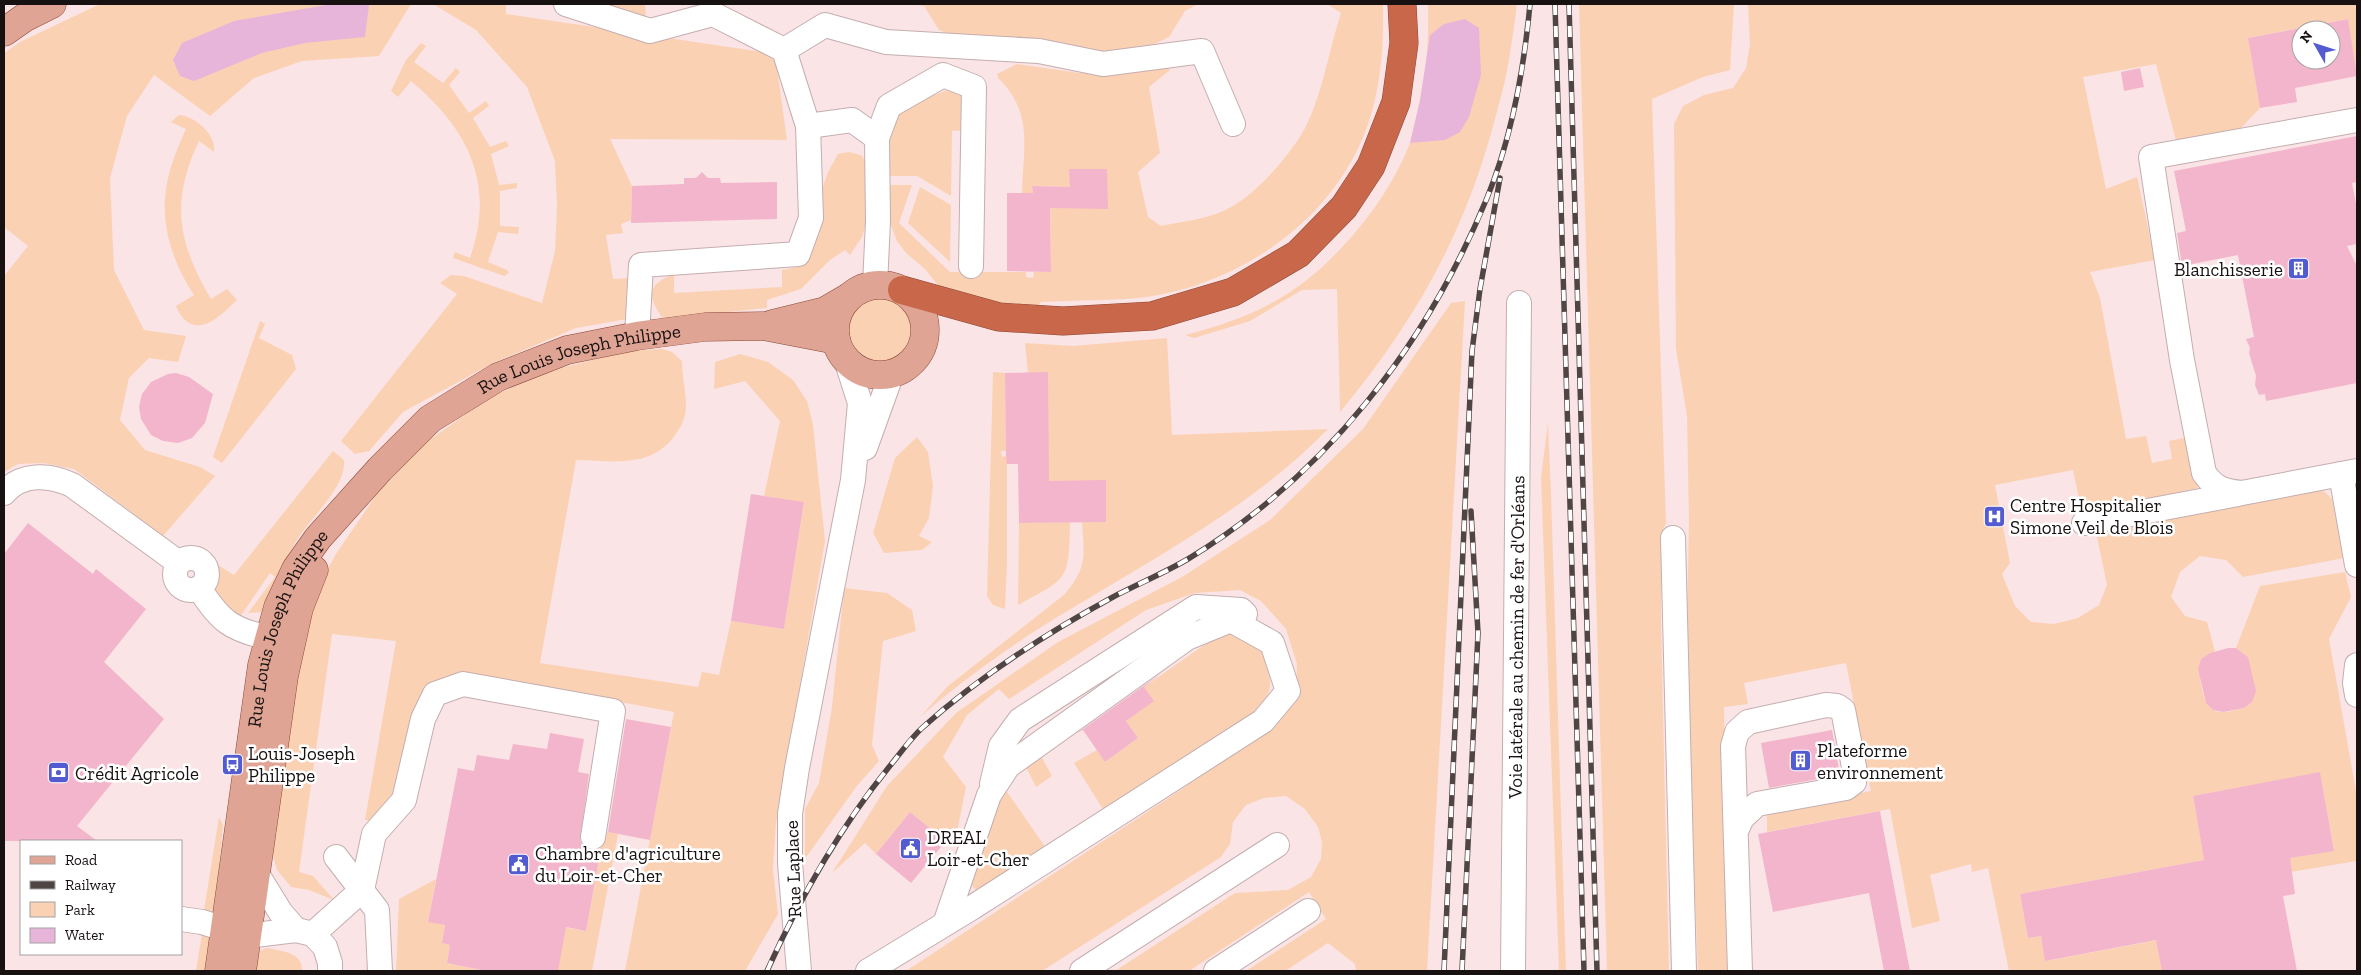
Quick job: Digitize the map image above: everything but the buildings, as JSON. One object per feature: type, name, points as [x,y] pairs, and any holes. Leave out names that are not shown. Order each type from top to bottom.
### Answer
[{"type":"highway","points":[[902,290],[999,316],[1063,321],[1152,316],[1233,292],[1298,254],[1344,207],[1371,166],[1396,102],[1404,43],[1402,4]]},
{"type":"main road","points":[[4,32],[24,18],[52,4]]},
{"type":"main road","points":[[763,326],[825,311],[861,289],[875,285],[889,285],[902,290],[913,298],[922,312],[926,326],[924,342],[917,356],[906,367],[892,374],[867,373],[856,368],[841,350],[836,320],[841,308],[849,297]]},
{"type":"main road","points":[[763,326],[841,350]]},
{"type":"main road","name":"Rue Louis Joseph Philippe","points":[[219,971],[236,932],[245,870],[262,665],[278,607],[296,569],[318,538],[380,469],[430,420],[498,377],[567,350],[637,336],[705,327],[763,326]]},
{"type":"main road","name":"Rue Louis Joseph Philippe","points":[[245,870],[266,809],[284,676],[297,615],[322,552],[349,505]]},
{"type":"main road","name":"Rue Louis Joseph Philippe","points":[[236,932],[242,971]]},
{"type":"street","points":[[566,4],[650,31],[713,14],[784,50],[808,126],[811,218],[798,254],[641,265],[637,336]]},
{"type":"street","points":[[784,50],[825,25],[886,42],[1039,51],[1103,64],[1202,51],[1233,124]]},
{"type":"street","points":[[875,285],[878,221],[877,138],[889,106],[943,75],[974,87],[972,266]]},
{"type":"street","points":[[808,126],[852,120],[877,138]]},
{"type":"street","points":[[2242,494],[2224,491],[2212,485],[2204,473],[2182,360],[2151,157],[2357,120]]},
{"type":"street","name":"Voie latérale au chemin de fer d'Orléans","points":[[1513,971],[1519,303]]},
{"type":"street","points":[[841,350],[860,403],[853,480]]},
{"type":"street","points":[[853,480],[892,374]]},
{"type":"street","points":[[2084,523],[2349,473],[2357,566]]},
{"type":"street","points":[[4,493],[22,479],[42,476],[59,479],[72,485],[179,563],[190,558],[201,562],[208,574],[199,588],[228,623],[237,630],[270,638],[286,628],[297,615]]},
{"type":"street","name":"Rue Laplace","points":[[798,971],[790,863],[790,814],[797,768],[853,480]]},
{"type":"street","points":[[1673,538],[1684,971]]},
{"type":"street","points":[[868,971],[945,924],[1263,721],[1288,691],[1272,643],[1231,620],[1187,638],[1008,766],[989,795],[945,924]]},
{"type":"street","points":[[266,809],[258,791],[276,657],[270,638]]},
{"type":"street","points":[[2357,665],[2355,683],[2357,695]]},
{"type":"street","points":[[182,919],[202,922],[236,932],[304,932],[362,890],[374,834],[404,800],[423,719],[435,694],[463,684],[613,711],[593,837]]},
{"type":"street","points":[[1736,830],[1742,818],[1757,804],[1846,788],[1854,782],[1855,772],[1843,710],[1837,706],[1826,705],[1748,722],[1737,732],[1734,746],[1736,830],[1740,971]]},
{"type":"street","points":[[1082,971],[1278,845]]},
{"type":"street","points":[[336,857],[377,910],[380,971]]},
{"type":"street","points":[[245,870],[304,932],[325,947],[330,962],[330,971]]},
{"type":"street","points":[[1216,971],[1308,911]]},
{"type":"street","points":[[233,971],[231,968],[236,932]]},
{"type":"green space","points":[[100,4],[411,4],[379,56],[302,61],[254,78],[210,116],[154,75],[127,116],[110,178],[114,270],[144,330],[186,336],[178,362],[149,358],[129,378],[120,420],[145,450],[200,467],[215,476],[163,536],[74,469],[43,463],[18,464],[4,472],[4,276],[28,246],[4,227],[4,53],[22,41]]},
{"type":"green space","points":[[433,4],[506,4],[506,14],[775,54],[787,140],[610,139],[632,186],[631,220],[621,224],[623,233],[606,235],[613,279],[629,278],[627,319],[576,328],[493,363],[403,412],[369,451],[355,454],[341,441],[457,294],[440,283],[451,275],[464,276],[542,303],[555,251],[557,207],[555,161],[527,87],[476,30]]},
{"type":"green space","points":[[612,4],[645,4],[646,20],[613,10]]},
{"type":"green space","points":[[910,4],[1198,4],[1185,11],[1169,37],[1148,47],[1101,57],[969,42],[939,30],[924,6]]},
{"type":"green space","points":[[1327,4],[1383,4],[1381,66],[1372,112],[1352,160],[1332,190],[1308,218],[1280,241],[1250,261],[1217,277],[1182,289],[1147,297],[1041,302],[1035,311],[995,305],[940,288],[926,270],[906,253],[897,241],[890,223],[889,185],[912,185],[899,223],[950,272],[1026,272],[1026,277],[1033,278],[1034,272],[1051,272],[1050,193],[1107,209],[1107,169],[1070,169],[1070,187],[1032,186],[1033,193],[1022,193],[1024,131],[1022,118],[1017,104],[997,74],[1017,64],[1079,73],[1107,72],[1159,62],[1170,70],[1149,87],[1160,153],[1138,172],[1148,217],[1161,226],[1206,217],[1231,207],[1252,192],[1272,173],[1304,130],[1316,103],[1341,13]]},
{"type":"green space","points":[[1428,4],[1517,4],[1506,77],[1483,161],[1453,238],[1414,310],[1392,344],[1340,412],[1337,289],[1302,290],[1250,321],[1194,338],[1185,335],[1239,318],[1278,300],[1290,292],[1308,279],[1344,245],[1376,206],[1401,164],[1410,143],[1420,109],[1428,39]]},
{"type":"green space","points":[[1579,4],[1734,4],[1730,70],[1703,77],[1652,99],[1666,523],[1661,534],[1661,622],[1669,971],[1607,971]]},
{"type":"green space","name":"Centre Hospitalier Simone Veil de Blois","points":[[1748,4],[2357,4],[2357,76],[2347,19],[2291,20],[2291,30],[2248,38],[2260,108],[2240,129],[2176,141],[2156,64],[2083,77],[2106,189],[2137,177],[2155,260],[2090,272],[2100,298],[2126,439],[2146,436],[2152,463],[2172,459],[2169,441],[2189,437],[2198,488],[2082,513],[2073,470],[1995,485],[2010,563],[2002,574],[2015,606],[2031,622],[2054,624],[2078,618],[2099,605],[2107,585],[2096,532],[2316,490],[2325,492],[2332,499],[2344,558],[2243,577],[2226,560],[2200,556],[2180,572],[2171,597],[2185,616],[2207,622],[2215,651],[2201,659],[2200,679],[2203,694],[2213,710],[2228,712],[2244,708],[2248,657],[2236,648],[2260,586],[2345,572],[2351,597],[2329,639],[2357,797],[2357,861],[2279,874],[2277,860],[2334,850],[2320,773],[2193,796],[2204,860],[2020,894],[2028,938],[2041,936],[2046,961],[2216,929],[2224,971],[2196,971],[2194,963],[2162,968],[2162,971],[2009,971],[1988,868],[1972,872],[1971,864],[1930,875],[1940,921],[1912,928],[1890,809],[1767,832],[1767,812],[1871,791],[1846,663],[1744,683],[1748,704],[1724,707],[1728,971],[1698,971],[1686,678],[1689,521],[1687,416],[1676,349],[1674,124],[1683,106],[1704,95],[1733,88],[1746,68],[1750,44]]},
{"type":"green space","points":[[421,43],[426,46],[414,62],[443,83],[456,68],[460,72],[449,85],[469,113],[486,101],[489,106],[473,118],[490,147],[506,141],[509,146],[491,154],[499,185],[517,183],[517,188],[500,191],[500,226],[519,227],[518,234],[498,232],[488,262],[507,270],[509,273],[504,276],[453,258],[455,252],[470,258],[477,231],[480,205],[478,182],[472,159],[462,138],[431,99],[411,81],[398,97],[391,91],[406,60]]},
{"type":"green space","points":[[953,88],[963,91],[967,130],[952,131],[951,196],[917,176],[889,176],[888,141],[890,127],[896,115],[910,105]]},
{"type":"green space","points":[[179,115],[192,119],[204,128],[212,139],[214,146],[214,152],[199,141],[190,163],[181,203],[185,240],[191,259],[211,299],[227,289],[237,300],[220,316],[206,324],[199,325],[185,320],[176,306],[194,295],[186,283],[174,256],[166,228],[165,198],[168,177],[186,129],[171,122]]},
{"type":"green space","points":[[849,152],[861,155],[867,163],[868,217],[862,237],[850,255],[845,250],[830,260],[801,289],[767,300],[767,308],[663,319],[654,304],[652,292],[658,282],[674,274],[674,293],[782,287],[782,270],[802,266],[820,233],[819,198],[828,172],[838,154]]},
{"type":"green space","points":[[920,187],[951,205],[950,262],[908,223]]},
{"type":"green space","points":[[878,289],[893,292],[905,300],[913,312],[916,327],[913,342],[905,354],[893,362],[878,365],[863,362],[851,354],[843,342],[840,327],[843,312],[851,300],[863,292]]},
{"type":"green space","points":[[1465,301],[1427,971],[1356,971],[1355,964],[1328,943],[1285,971],[1246,971],[1326,919],[1309,892],[1189,971],[1115,971],[1235,893],[1288,890],[1311,877],[1321,859],[1322,842],[1318,827],[1305,809],[1286,796],[1264,798],[1246,805],[1233,822],[1230,844],[1221,857],[1042,971],[906,971],[1179,791],[1276,723],[1296,688],[1297,664],[1286,629],[1261,601],[1240,590],[1195,593],[1146,610],[1009,699],[999,689],[967,715],[943,757],[966,787],[954,847],[910,812],[876,854],[865,843],[832,873],[887,786],[956,713],[1058,642],[1182,577],[1270,520],[1363,429],[1451,303]]},
{"type":"green space","points":[[260,321],[265,324],[259,338],[292,355],[296,369],[222,463],[213,457]]},
{"type":"green space","points":[[1167,338],[1172,435],[1328,429],[1295,460],[1225,514],[1150,562],[1035,631],[991,661],[920,717],[948,686],[1065,594],[1078,576],[1083,560],[1082,522],[1106,521],[1106,481],[1039,481],[1025,343],[1073,346]]},
{"type":"green space","points":[[662,349],[672,352],[682,361],[686,407],[683,420],[679,430],[668,444],[657,452],[645,457],[619,461],[576,460],[540,663],[698,687],[702,672],[719,675],[731,621],[784,629],[804,503],[764,496],[780,421],[745,381],[714,389],[715,362],[740,354],[768,362],[793,380],[807,401],[813,425],[825,541],[776,823],[773,870],[778,914],[745,971],[625,971],[674,712],[485,677],[450,676],[394,804],[375,821],[365,820],[396,641],[332,634],[299,872],[313,876],[334,900],[309,890],[291,887],[277,870],[272,852],[277,832],[272,816],[308,604],[336,554],[377,494],[424,444],[490,397],[552,370],[630,351]]},
{"type":"green space","points":[[993,372],[1005,373],[1006,451],[1001,451],[1002,457],[1007,456],[1005,609],[993,605],[987,596]]},
{"type":"green space","points":[[1548,423],[1566,971],[1559,971],[1541,477]]},
{"type":"green space","points":[[917,437],[928,452],[933,486],[929,518],[919,536],[932,542],[922,550],[884,553],[873,533],[895,458]]},
{"type":"green space","points":[[333,451],[344,460],[343,471],[333,493],[294,545],[277,578],[263,612],[248,613],[275,577],[270,573],[240,617],[215,596],[218,565],[234,575]]},
{"type":"green space","points":[[1070,522],[1068,556],[1062,576],[1047,589],[1018,605],[1019,523]]},
{"type":"green space","points":[[844,588],[887,593],[912,610],[916,631],[883,641],[872,745],[879,761],[856,787],[805,859],[805,809],[819,783],[832,707]]},
{"type":"green space","points":[[1231,633],[1252,641],[1259,647],[1266,661],[1270,685],[1261,706],[1241,725],[1104,811],[1074,763],[1097,750],[1105,762],[1138,738],[1126,721],[1144,687],[1217,636]]},
{"type":"green space","points":[[1040,754],[1052,776],[1036,787],[1026,767]]},
{"type":"green space","points":[[1005,789],[1046,848],[979,893],[970,884],[992,816]]},
{"type":"green space","points":[[219,817],[223,825],[215,911],[204,910]]},
{"type":"green space","points":[[604,831],[618,834],[592,971],[557,971],[562,944],[532,921],[586,931]]},
{"type":"green space","points":[[436,879],[428,921],[445,925],[442,943],[450,945],[447,963],[486,971],[396,971],[399,899]]},
{"type":"green space","points":[[202,934],[214,937],[209,971],[196,971]]},
{"type":"green space","points":[[267,948],[295,956],[299,960],[302,971],[252,971],[259,951]]},
{"type":"water","points":[[332,4],[369,5],[365,37],[305,43],[262,53],[194,81],[180,76],[173,60],[182,43],[234,21]]},
{"type":"water","points":[[1465,19],[1479,28],[1481,75],[1469,117],[1460,132],[1445,140],[1410,143],[1420,100],[1430,35],[1444,24]]},
{"type":"railway","points":[[767,971],[821,865],[870,791],[922,728],[990,673],[1038,641],[1113,597],[1188,559],[1238,526],[1284,488],[1327,447],[1366,403],[1402,355],[1434,305],[1462,253],[1487,198],[1496,175],[1516,102],[1530,4]]},
{"type":"railway","points":[[1555,4],[1584,971]]},
{"type":"railway","points":[[1569,4],[1597,971]]},
{"type":"railway","points":[[1444,971],[1472,351],[1480,289],[1500,178]]},
{"type":"railway","points":[[1462,971],[1478,633],[1471,511]]},
{"type":"place","name":"Blanchisserie","points":[[2299,269]]},
{"type":"place","name":"Centre Hospitalier Simone Veil de Blois","points":[[1994,516]]},
{"type":"place","name":"Plateforme environnement","points":[[1801,761]]},
{"type":"place","name":"Louis-Joseph Philippe","points":[[232,764]]},
{"type":"place","name":"Crédit Agricole","points":[[59,773]]},
{"type":"place","name":"DREAL Loir-et-Cher","points":[[911,848]]},
{"type":"place","name":"Chambre d'agriculture du Loir-et-Cher","points":[[519,864]]}]
